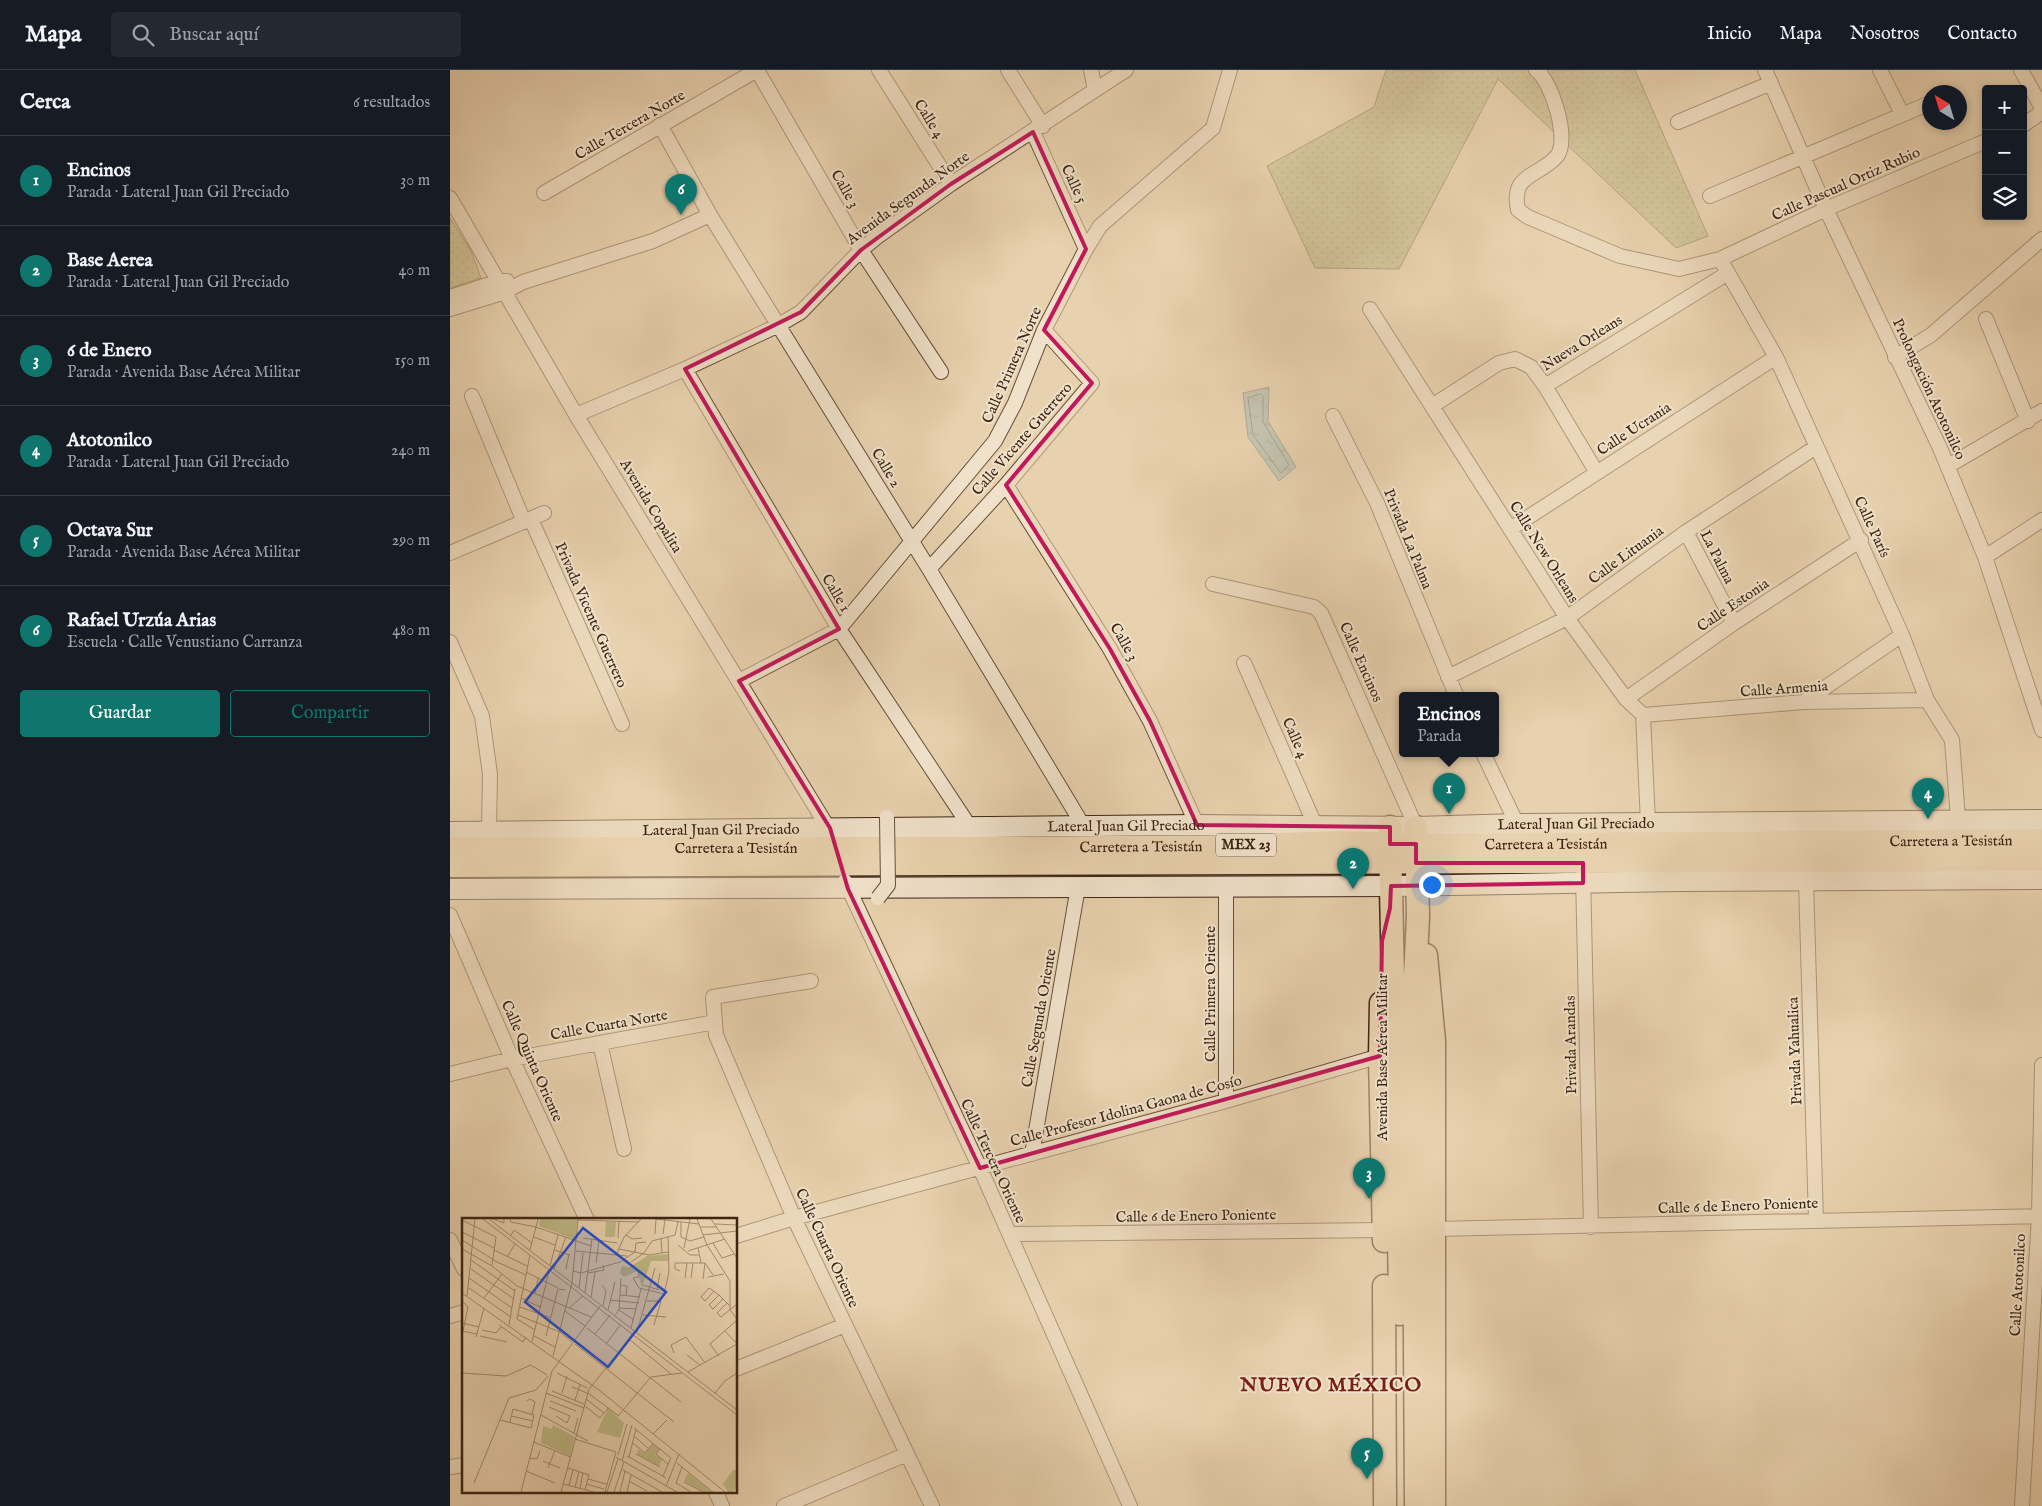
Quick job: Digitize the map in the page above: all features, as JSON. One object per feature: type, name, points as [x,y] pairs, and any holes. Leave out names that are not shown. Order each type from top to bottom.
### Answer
[{"type":"main road","name":"Lateral Juan Gil Preciado","points":[[450,889],[1391,886],[1416,855],[1517,824],[1958,819],[2042,820]]},
{"type":"main road","name":"Lateral Juan Gil Preciado","points":[[450,832],[489,831],[835,847],[970,827],[1198,825],[1316,827],[1390,845]]},
{"type":"main road","name":"Carretera a Tesistán","points":[[1416,855],[2042,840]]},
{"type":"main road","name":"Carretera a Tesistán","points":[[450,848],[1207,846],[1339,842],[1390,845],[1416,855],[1583,873],[2042,860]]},
{"type":"main road","name":"Avenida Base Aérea Militar","points":[[1390,845],[1390,908],[1397,1071],[1402,1506]]},
{"type":"main road","name":"Carretera a Tesistán","points":[[450,866],[835,847]]},
{"type":"main road","name":"Avenida Base Aérea Militar","points":[[1416,855],[1418,916],[1413,1017],[1416,1506]]},
{"type":"main road","points":[[1583,873],[1806,882],[2042,880]]},
{"type":"main road","name":"Avenida Base Aérea Militar","points":[[1386,1506],[1384,1230],[1380,1056],[1382,941],[1390,908]]},
{"type":"main road","name":"Avenida Base Aérea Militar","points":[[1418,916],[1427,960],[1434,1041],[1434,1506]]},
{"type":"street","name":"Calle Tercera Norte","points":[[544,193],[757,70]]},
{"type":"street","name":"Calle 3","points":[[757,70],[861,250],[941,372]]},
{"type":"street","name":"Calle 4","points":[[879,70],[950,184]]},
{"type":"street","name":"Calle 5","points":[[1008,70],[1038,129],[1086,249]]},
{"type":"street","points":[[1091,70],[1095,90]]},
{"type":"street","name":"Avenida Segunda Norte","points":[[576,415],[684,369],[779,325],[801,312],[861,250],[950,184],[1038,129],[1126,70]]},
{"type":"street","name":"Calle Primera Norte","points":[[739,681],[839,629],[995,441],[1016,403],[1044,330],[1100,226],[1213,128],[1230,70]]},
{"type":"street","name":"Calle Pascual Ortiz Rubio","points":[[1536,70],[1544,75],[1557,103],[1561,146],[1557,155],[1521,182],[1515,196],[1518,210],[1528,217],[1620,256],[1679,269],[1720,259],[1826,209],[1982,143]]},
{"type":"street","name":"Prolongación Atotonilco","points":[[1765,70],[1826,209],[1948,466],[1986,557],[2042,730]]},
{"type":"street","points":[[1880,70],[1902,114]]},
{"type":"street","points":[[2022,70],[2042,109],[2038,115],[2027,122]]},
{"type":"street","points":[[1678,122],[1771,83]]},
{"type":"street","points":[[1710,196],[1922,106]]},
{"type":"street","name":"Calle 2","points":[[660,125],[710,215],[929,569],[1084,827]]},
{"type":"street","name":"Avenida Copalita","points":[[450,198],[576,415],[739,681],[835,847]]},
{"type":"street","points":[[450,297],[523,282],[653,240],[710,215]]},
{"type":"street","points":[[1895,357],[1931,335],[2042,239]]},
{"type":"street","name":"Calle París","points":[[1720,259],[1776,357],[1902,635],[1926,700],[1952,740],[1958,819]]},
{"type":"street","name":"Nueva Orleans","points":[[1432,406],[1499,363],[1515,359],[1531,367],[1545,386],[1728,273]]},
{"type":"street","points":[[450,309],[502,287]]},
{"type":"street","name":"Calle New Orleans","points":[[1370,309],[1567,618],[1626,699],[1643,715]]},
{"type":"street","points":[[1986,320],[2028,421]]},
{"type":"street","name":"Calle Vicente Guerrero","points":[[929,569],[1006,485],[1092,383],[1044,330]]},
{"type":"street","name":"Calle Ucrania","points":[[1510,530],[1776,357]]},
{"type":"street","name":"Calle 1","points":[[684,369],[839,629],[970,827]]},
{"type":"street","points":[[1545,386],[1597,473]]},
{"type":"street","name":"Privada Vicente Guerrero","points":[[472,396],[527,520],[622,724]]},
{"type":"street","points":[[1948,466],[2028,421],[2042,411]]},
{"type":"street","name":"Privada La Palma","points":[[1333,416],[1377,503],[1455,692]]},
{"type":"street","name":"Calle Lituania","points":[[1448,678],[1567,618],[1686,532],[1816,448]]},
{"type":"street","name":"Calle 3","points":[[1006,485],[1110,649],[1150,721],[1198,825]]},
{"type":"street","points":[[450,553],[544,513]]},
{"type":"street","points":[[1986,557],[2042,520]]},
{"type":"street","name":"La Palma","points":[[1686,532],[1734,624]]},
{"type":"street","name":"Calle Estonia","points":[[1626,699],[1860,540]]},
{"type":"street","name":"Calle Encinos","points":[[1213,584],[1314,607],[1321,613],[1416,855]]},
{"type":"street","points":[[1804,702],[1902,635]]},
{"type":"street","points":[[450,642],[482,716],[490,774],[489,831]]},
{"type":"street","name":"Calle 4","points":[[1244,663],[1316,827]]},
{"type":"street","name":"Calle Armenia","points":[[1643,715],[1804,702],[1926,700]]},
{"type":"street","points":[[1643,715],[1648,822]]},
{"type":"street","points":[[1485,757],[1517,824]]},
{"type":"street","points":[[878,898],[888,885],[887,817]]},
{"type":"street","name":"Calle Tercera Oriente","points":[[835,847],[848,889],[980,1168],[1130,1506]]},
{"type":"street","name":"Privada Arandas","points":[[1583,873],[1591,1227]]},
{"type":"street","name":"Privada Yahualica","points":[[1806,882],[1816,1220]]},
{"type":"street","name":"Calle Primera Oriente","points":[[1226,886],[1226,1101]]},
{"type":"street","name":"Calle Segunda Oriente","points":[[1032,1154],[1078,887]]},
{"type":"street","name":"Calle Quinta Oriente","points":[[450,915],[512,1059],[586,1218]]},
{"type":"street","name":"Calle Cuarta Oriente","points":[[811,981],[713,997],[716,1035],[794,1218],[932,1506]]},
{"type":"street","name":"Calle Cuarta Norte","points":[[450,1074],[512,1059],[715,1022]]},
{"type":"street","points":[[600,1043],[624,1148]]},
{"type":"street","name":"Calle Profesor Idolina Gaona de Cosío","points":[[738,1235],[794,1218],[1226,1101],[1380,1056]]},
{"type":"street","name":"Calle Atotonilco","points":[[2022,1506],[2040,1216],[2042,1065]]},
{"type":"street","name":"Calle 6 de Enero Poniente","points":[[1435,1229],[2040,1216]]},
{"type":"street","name":"Calle 6 de Enero Poniente","points":[[1009,1234],[1384,1230]]},
{"type":"street","points":[[450,1240],[462,1265]]},
{"type":"street","points":[[738,1368],[845,1325]]},
{"type":"street","points":[[784,1506],[907,1454]]},
{"type":"street","points":[[717,1494],[722,1506]]},
{"type":"highlighted area","points":[[1033,132],[1086,249],[1044,330],[1092,383],[1006,485],[1110,649],[1150,721],[1197,825],[1390,827],[1390,844],[1416,844],[1416,863],[1583,863],[1583,883],[1391,886],[1390,908],[1382,941],[1380,1056],[980,1168],[848,889],[830,828],[739,681],[839,629],[685,369],[801,312],[861,250],[951,184]]},
{"type":"shaded area","points":[[1386,70],[1635,70],[1708,236],[1676,248],[1498,79],[1399,269],[1315,268],[1267,166],[1374,107]]},
{"type":"shaded area","points":[[450,218],[471,251],[481,278],[450,288]]},
{"type":"water","points":[[1269,387],[1268,421],[1296,467],[1279,481],[1248,437],[1243,393]]},
{"type":"place","name":"Rafael Urzúa Arias","points":[[681,215]]},
{"type":"place","name":"Encinos","points":[[1449,814]]},
{"type":"place","name":"Atotonilco","points":[[1928,819]]},
{"type":"place","name":"Base Aerea","points":[[1353,889]]},
{"type":"place","name":"6 de Enero","points":[[1369,1199]]},
{"type":"place","name":"Octava Sur","points":[[1367,1479]]},
{"type":"district","name":"NUEVO MÉXICO","points":[[1331,1385]]}]
